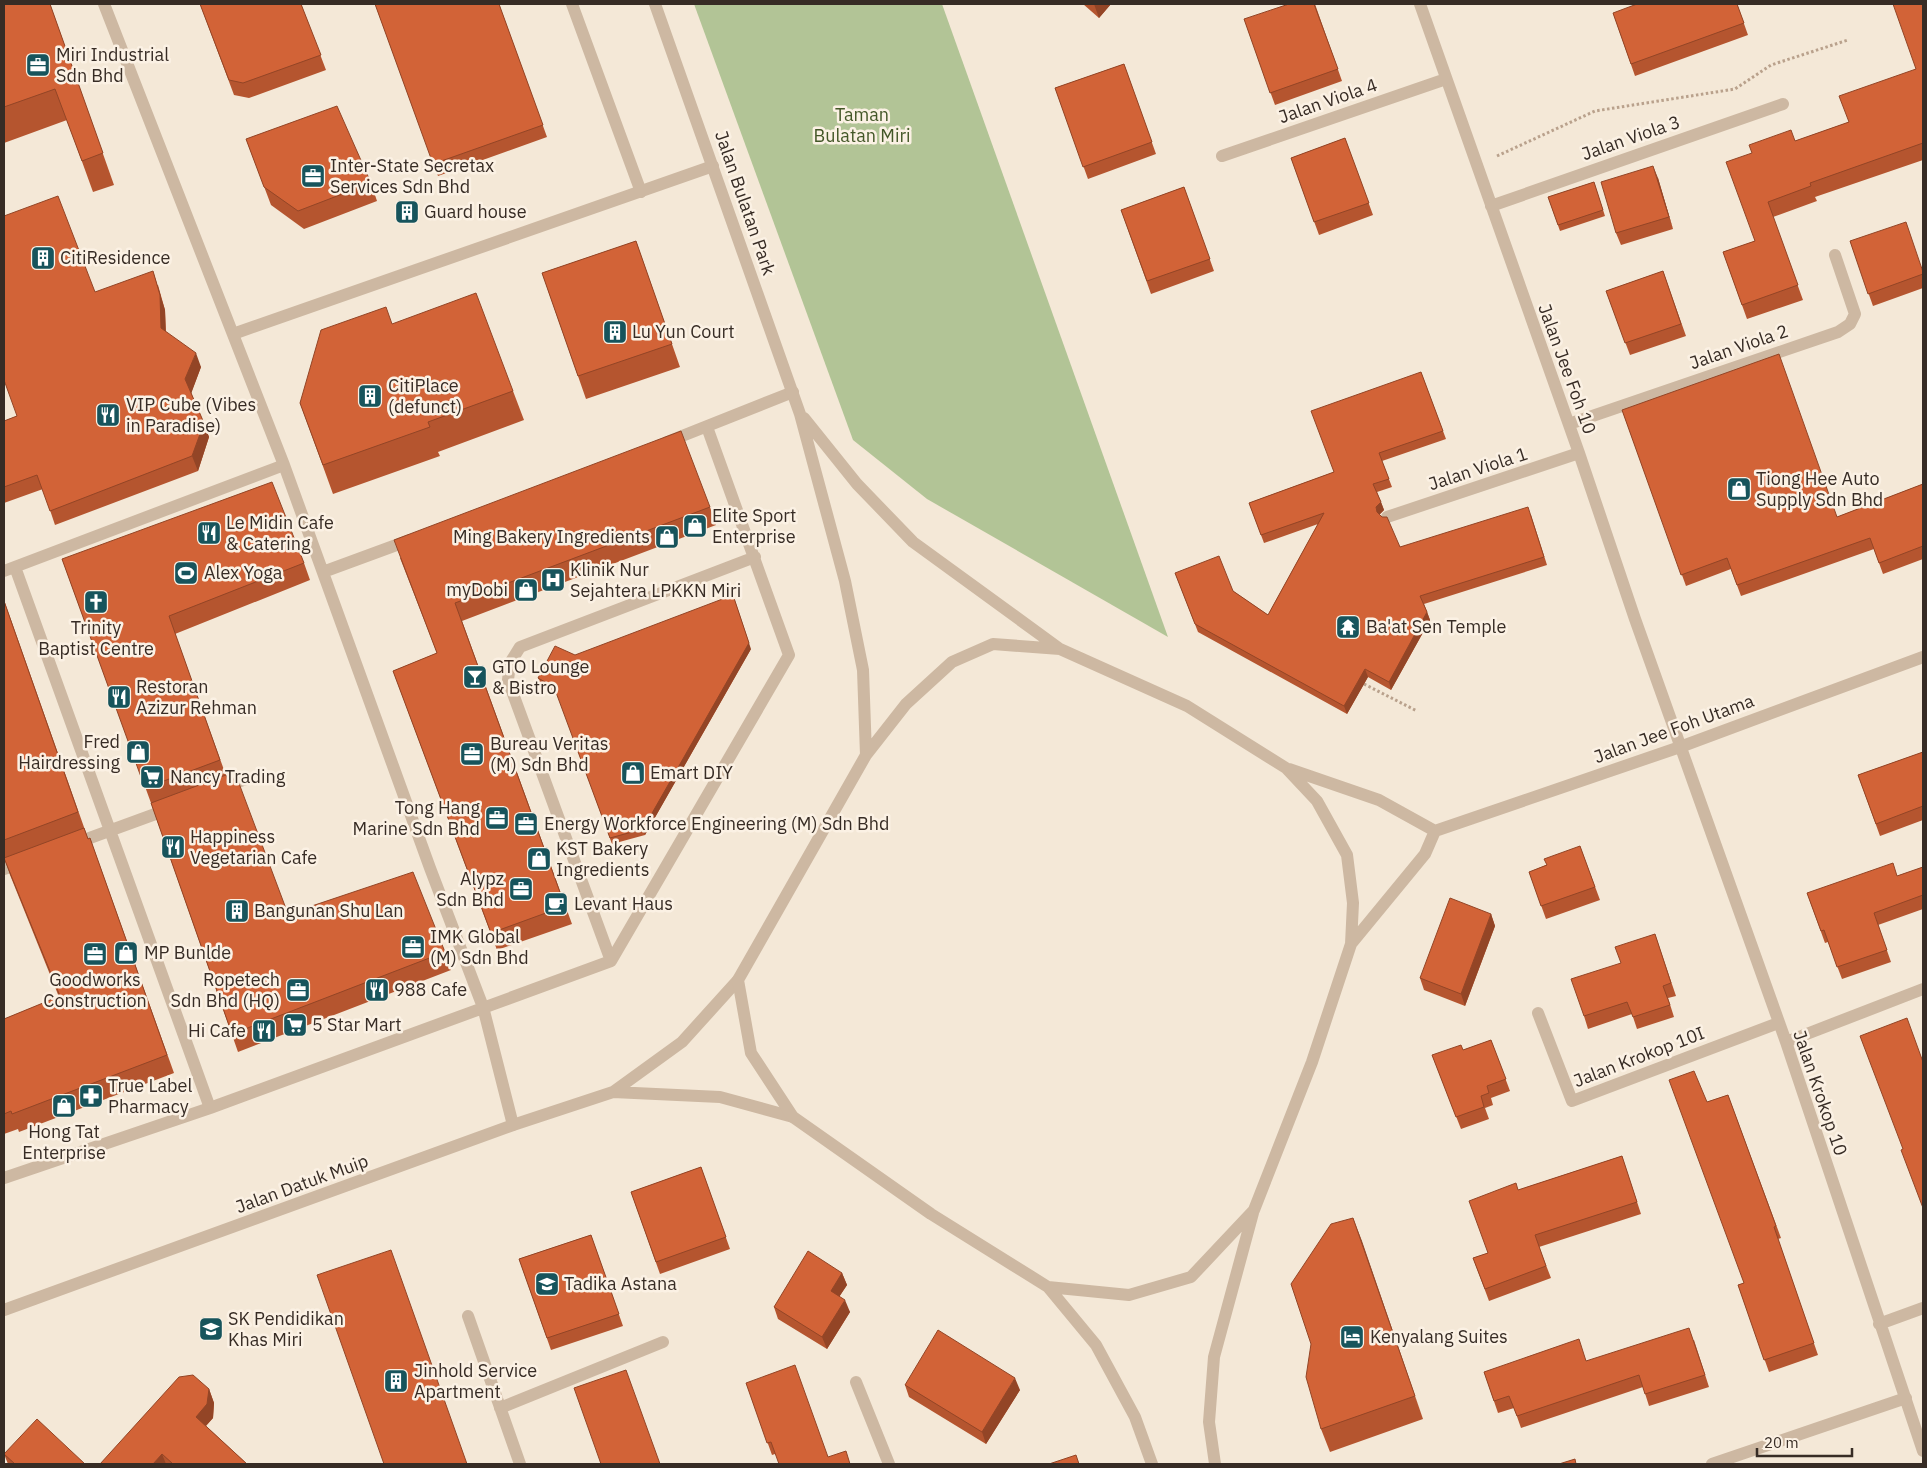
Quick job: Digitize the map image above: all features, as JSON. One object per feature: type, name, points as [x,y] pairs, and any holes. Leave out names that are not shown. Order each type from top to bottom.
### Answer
[{"type":"street","points":[[104,4],[284,466],[430,868],[484,1007],[513,1125]]},
{"type":"street","points":[[572,4],[641,192]]},
{"type":"street","name":"Jalan Bulatan Park","points":[[655,4],[800,414]]},
{"type":"street","name":"Jalan Jee Foh 10","points":[[1420,4],[1475,164],[1569,424],[1634,619],[1680,746]]},
{"type":"street","name":"Jalan Viola 4","points":[[1222,156],[1446,79]]},
{"type":"street","name":"Jalan Viola 3","points":[[1491,206],[1783,104]]},
{"type":"street","points":[[233,334],[713,166]]},
{"type":"street","name":"Jalan Viola 2","points":[[1569,424],[1838,332],[1850,324],[1855,314],[1835,255]]},
{"type":"street","points":[[652,448],[792,392]]},
{"type":"street","points":[[800,414],[857,484],[913,542],[1060,649],[1186,706],[1286,768],[1379,800],[1435,831],[1425,854],[1351,944]]},
{"type":"street","points":[[800,414],[845,581],[863,670],[866,755]]},
{"type":"street","points":[[4,1176],[210,1108],[611,961],[789,654],[707,427]]},
{"type":"street","name":"Jalan Viola 1","points":[[1387,517],[1579,454]]},
{"type":"street","points":[[210,1108],[110,831],[9,569],[284,466]]},
{"type":"street","points":[[323,572],[424,534]]},
{"type":"street","points":[[611,961],[508,680],[510,664],[520,647],[755,557]]},
{"type":"street","points":[[613,1092],[682,1042],[738,980],[866,755],[906,704],[952,662],[993,644],[1060,649]]},
{"type":"street","name":"Jalan Jee Foh Utama","points":[[1435,831],[1680,746],[1923,657]]},
{"type":"street","name":"Jalan Krokop 10","points":[[1680,746],[1786,1042],[1923,1451]]},
{"type":"street","points":[[1215,1464],[1209,1422],[1214,1357],[1254,1210],[1312,1062],[1351,944],[1353,903],[1346,856],[1317,801],[1286,768]]},
{"type":"street","points":[[210,793],[246,779]]},
{"type":"street","points":[[66,847],[183,804]]},
{"type":"street","points":[[4,869],[39,856]]},
{"type":"street","points":[[738,980],[751,1053],[792,1117]]},
{"type":"street","points":[[1786,1042],[1923,989]]},
{"type":"street","name":"Jalan Krokop 10I","points":[[1538,1013],[1572,1101],[1778,1023]]},
{"type":"street","points":[[613,1092],[720,1097],[792,1117],[932,1214],[1048,1287],[1096,1345],[1135,1417],[1152,1464]]},
{"type":"street","name":"Jalan Datuk Muip","points":[[4,1310],[513,1125],[613,1092]]},
{"type":"street","points":[[1048,1287],[1129,1295],[1191,1277],[1254,1210]]},
{"type":"street","points":[[1879,1324],[1923,1308]]},
{"type":"street","points":[[468,1316],[520,1464]]},
{"type":"street","points":[[500,1408],[663,1342]]},
{"type":"street","points":[[856,1382],[889,1464]]},
{"type":"street","points":[[1712,1464],[1906,1398]]},
{"type":"path","points":[[1475,164],[1523,146],[1596,111],[1735,89],[1771,65],[1848,40]]},
{"type":"path","points":[[1364,684],[1417,711]]},
{"type":"green space","name":"Taman Bulatan Miri","points":[[694,4],[942,4],[1168,637],[927,499],[853,440]]},
{"type":"building","name":"Miri Industrial Sdn Bhd","points":[[4,4],[50,4],[103,153],[82,161],[55,89],[4,107]]},
{"type":"building","points":[[200,4],[301,4],[321,55],[243,83],[229,80]]},
{"type":"building","points":[[375,4],[499,4],[543,125],[433,164]]},
{"type":"building","points":[[1289,4],[1314,4],[1338,69],[1270,93],[1244,19]]},
{"type":"building","points":[[1637,4],[1737,4],[1744,23],[1631,64],[1613,13]]},
{"type":"building","points":[[1893,4],[1923,4],[1923,143],[1810,183],[1811,186],[1768,202],[1798,285],[1742,305],[1723,252],[1755,241],[1726,162],[1752,153],[1749,145],[1791,130],[1795,141],[1849,122],[1839,96],[1916,69]]},
{"type":"building","points":[[1124,64],[1152,142],[1083,167],[1055,88]]},
{"type":"building","name":"Inter-State Secretax Services Sdn Bhd","points":[[337,106],[371,183],[298,211],[264,187],[246,139]]},
{"type":"building","points":[[1345,138],[1369,203],[1314,222],[1291,158]]},
{"type":"building","points":[[1653,166],[1669,217],[1616,233],[1601,182]]},
{"type":"building","points":[[1594,182],[1603,210],[1558,225],[1548,197]]},
{"type":"building","points":[[1184,187],[1210,259],[1147,281],[1121,210]]},
{"type":"building","name":"VIP Cube (Vibes in Paradise)","points":[[58,196],[95,292],[153,271],[160,295],[161,328],[196,353],[185,379],[204,423],[192,456],[50,511],[37,475],[4,487],[4,421],[17,416],[4,380],[4,216]]},
{"type":"building","points":[[1906,222],[1923,274],[1868,294],[1850,241]]},
{"type":"building","name":"Lu Yun Court","points":[[636,241],[672,344],[578,376],[542,273]]},
{"type":"building","points":[[1663,271],[1681,324],[1625,343],[1606,291]]},
{"type":"building","points":[[476,293],[513,391],[428,422],[430,427],[323,465],[300,403],[321,330],[386,307],[392,324]]},
{"type":"building","name":"Tiong Hee Auto Supply Sdn Bhd","points":[[1779,354],[1837,517],[1923,484],[1923,546],[1879,563],[1870,538],[1737,585],[1727,558],[1681,575],[1622,410]]},
{"type":"building","points":[[1421,372],[1443,431],[1379,453],[1389,479],[1373,484],[1381,502],[1376,507],[1377,512],[1382,517],[1387,517],[1400,547],[1528,507],[1544,557],[1420,596],[1427,612],[1389,682],[1365,669],[1344,706],[1195,624],[1175,573],[1219,556],[1233,591],[1268,615],[1324,513],[1261,535],[1249,503],[1334,472],[1311,411]]},
{"type":"building","points":[[681,431],[710,507],[455,603],[565,906],[491,933],[393,671],[437,653],[394,540]]},
{"type":"building","points":[[272,482],[304,563],[169,616],[220,760],[145,788],[62,559]]},
{"type":"building","name":"Emart DIY","points":[[733,595],[749,643],[643,829],[610,838],[554,687],[538,678],[555,646],[575,655]]},
{"type":"building","points":[[4,601],[78,812],[4,840]]},
{"type":"building","points":[[1923,752],[1923,806],[1876,824],[1858,775]]},
{"type":"building","name":"Bangunan Shu Lan","points":[[226,775],[228,781],[237,778],[288,914],[413,872],[445,952],[232,1034],[151,803]]},
{"type":"building","points":[[84,828],[88,839],[90,838],[167,1055],[12,1114],[11,1111],[4,1114],[4,1019],[60,996],[4,858]]},
{"type":"building","points":[[1580,846],[1595,887],[1541,906],[1529,872],[1547,865],[1544,859]]},
{"type":"building","points":[[1893,863],[1897,876],[1923,867],[1923,895],[1874,913],[1887,950],[1837,967],[1824,930],[1821,931],[1807,893]]},
{"type":"building","points":[[1450,898],[1491,914],[1461,994],[1420,978]]},
{"type":"building","points":[[1655,934],[1671,983],[1663,986],[1670,1005],[1633,1017],[1627,1002],[1584,1016],[1571,979],[1621,963],[1615,947]]},
{"type":"building","points":[[1907,1018],[1923,1062],[1923,1208],[1901,1150],[1903,1149],[1860,1036]]},
{"type":"building","points":[[1491,1040],[1506,1079],[1487,1086],[1489,1093],[1481,1096],[1484,1107],[1456,1117],[1432,1055],[1461,1045],[1463,1050]]},
{"type":"building","points":[[1694,1071],[1707,1102],[1728,1095],[1776,1226],[1774,1227],[1814,1343],[1764,1360],[1738,1285],[1744,1283],[1669,1080]]},
{"type":"building","points":[[1622,1156],[1637,1202],[1535,1235],[1546,1266],[1485,1289],[1473,1258],[1488,1253],[1469,1201],[1516,1183],[1518,1190]]},
{"type":"building","points":[[701,1167],[726,1237],[656,1262],[631,1192]]},
{"type":"building","name":"Kenyalang Suites","points":[[1353,1218],[1415,1396],[1321,1429],[1306,1377],[1311,1344],[1291,1284],[1331,1224]]},
{"type":"building","points":[[591,1235],[619,1314],[547,1338],[519,1259]]},
{"type":"building","name":"Jinhold Service Apartment","points":[[391,1250],[467,1464],[384,1464],[317,1275]]},
{"type":"building","points":[[808,1251],[842,1273],[831,1291],[845,1300],[822,1337],[774,1307]]},
{"type":"building","points":[[1689,1328],[1705,1375],[1645,1394],[1639,1375],[1517,1416],[1509,1396],[1494,1401],[1484,1372],[1579,1339],[1586,1361]]},
{"type":"building","points":[[938,1330],[1015,1378],[982,1432],[905,1385]]},
{"type":"building","points":[[795,1365],[828,1457],[846,1451],[850,1464],[779,1464],[771,1442],[767,1443],[746,1383]]},
{"type":"building","points":[[626,1370],[660,1464],[601,1464],[574,1388]]},
{"type":"building","points":[[193,1375],[209,1389],[207,1404],[196,1417],[247,1464],[173,1464],[162,1454],[153,1464],[100,1464],[179,1377]]},
{"type":"building","points":[[37,1419],[85,1464],[15,1464],[4,1454]]},
{"type":"building","points":[[1076,1455],[1079,1464],[1049,1464]]},
{"type":"building","points":[[1575,1459],[1576,1464],[1559,1464]]},
{"type":"place","name":"Miri Industrial Sdn Bhd","points":[[38,65]]},
{"type":"place","name":"Inter-State Secretax Services Sdn Bhd","points":[[313,176]]},
{"type":"place","name":"Guard house","points":[[407,212]]},
{"type":"place","name":"CitiResidence","points":[[43,258]]},
{"type":"place","name":"Lu Yun Court","points":[[615,332]]},
{"type":"place","name":"CitiPlace (defunct)","points":[[370,396]]},
{"type":"place","name":"VIP Cube (Vibes in Paradise)","points":[[108,415]]},
{"type":"place","name":"Tiong Hee Auto Supply Sdn Bhd","points":[[1739,489]]},
{"type":"place","name":"Elite Sport Enterprise","points":[[695,526]]},
{"type":"place","name":"Le Midin Cafe & Catering","points":[[209,533]]},
{"type":"place","name":"Ming Bakery Ingredients","points":[[667,537]]},
{"type":"place","name":"Alex Yoga","points":[[186,573]]},
{"type":"place","name":"Klinik Nur Sejahtera LPKKN Miri","points":[[553,580]]},
{"type":"place","name":"myDobi","points":[[526,590]]},
{"type":"place","name":"Trinity Baptist Centre","points":[[96,602]]},
{"type":"place","name":"Ba'at Sen Temple","points":[[1348,627]]},
{"type":"place","name":"GTO Lounge & Bistro","points":[[475,677]]},
{"type":"place","name":"Restoran Azizur Rehman","points":[[119,697]]},
{"type":"place","name":"Fred Hairdressing","points":[[138,752]]},
{"type":"place","name":"Bureau Veritas (M) Sdn Bhd","points":[[472,754]]},
{"type":"place","name":"Emart DIY","points":[[633,773]]},
{"type":"place","name":"Nancy Trading","points":[[152,777]]},
{"type":"place","name":"Tong Hang Marine Sdn Bhd","points":[[497,818]]},
{"type":"place","name":"Energy Workforce Engineering (M) Sdn Bhd","points":[[526,824]]},
{"type":"place","name":"Happiness Vegetarian Cafe","points":[[173,847]]},
{"type":"place","name":"KST Bakery Ingredients","points":[[539,859]]},
{"type":"place","name":"Alypz Sdn Bhd","points":[[521,889]]},
{"type":"place","name":"Levant Haus","points":[[556,904]]},
{"type":"place","name":"Bangunan Shu Lan","points":[[237,911]]},
{"type":"place","name":"IMK Global (M) Sdn Bhd","points":[[413,947]]},
{"type":"place","name":"MP Bunlde","points":[[126,953]]},
{"type":"place","name":"Goodworks Construction","points":[[95,954]]},
{"type":"place","name":"Ropetech Sdn Bhd (HQ)","points":[[298,990]]},
{"type":"place","name":"988 Cafe","points":[[377,990]]},
{"type":"place","name":"5 Star Mart","points":[[295,1025]]},
{"type":"place","name":"Hi Cafe","points":[[264,1031]]},
{"type":"place","name":"True Label Pharmacy","points":[[91,1096]]},
{"type":"place","name":"Hong Tat Enterprise","points":[[64,1106]]},
{"type":"place","name":"Tadika Astana","points":[[547,1284]]},
{"type":"place","name":"SK Pendidikan Khas Miri","points":[[211,1329]]},
{"type":"place","name":"Kenyalang Suites","points":[[1352,1337]]},
{"type":"place","name":"Jinhold Service Apartment","points":[[396,1381]]}]
